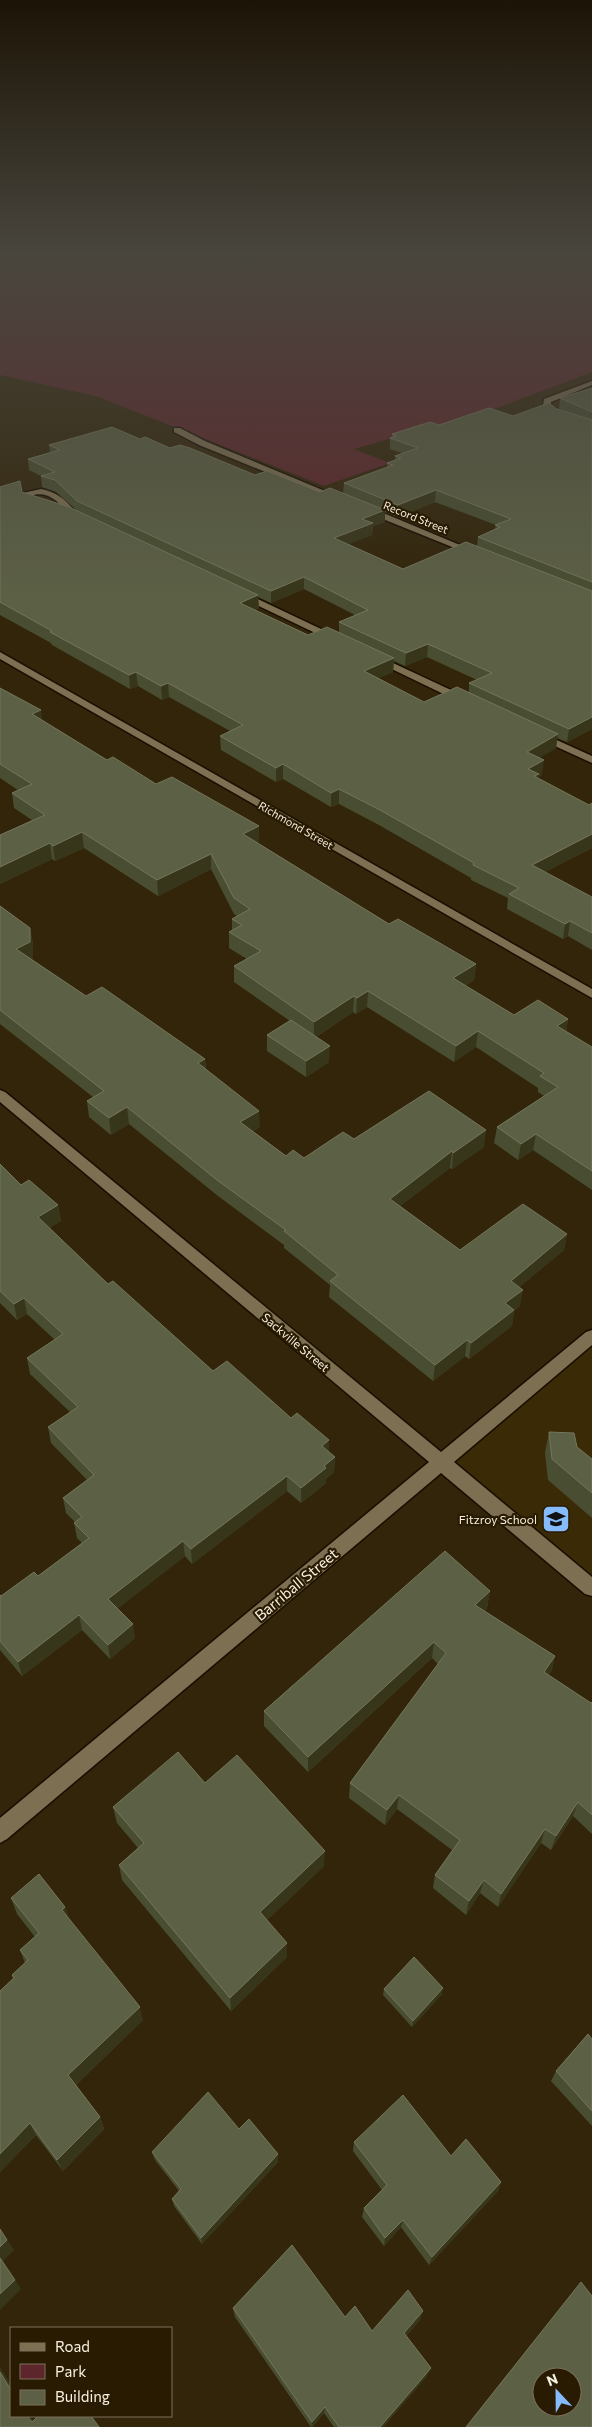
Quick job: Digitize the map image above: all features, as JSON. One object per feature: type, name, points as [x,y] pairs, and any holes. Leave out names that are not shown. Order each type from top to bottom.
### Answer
[{"type":"street","points":[[592,382],[547,401],[550,411],[592,428]]},
{"type":"street","points":[[177,430],[202,443],[347,501]]},
{"type":"street","points":[[47,509],[28,501],[26,495],[41,491],[52,494],[64,501],[79,518],[60,512]]},
{"type":"street","name":"Record Street","points":[[356,505],[483,556]]},
{"type":"street","points":[[235,592],[342,642]]},
{"type":"street","name":"Richmond Street","points":[[0,655],[592,994]]},
{"type":"street","points":[[369,655],[476,705]]},
{"type":"street","points":[[530,730],[592,760]]},
{"type":"street","name":"Sackville Street","points":[[0,1095],[592,1588]]},
{"type":"street","name":"Barriball Street","points":[[0,1832],[592,1336]]},
{"type":"shaded area","name":"Fitzroy School","points":[[592,1343],[592,1579],[449,1459]]},
{"type":"green space","points":[[0,370],[592,370],[592,372],[497,408],[354,449],[390,463],[324,486],[96,396],[0,375]]},
{"type":"building","points":[[592,388],[592,412],[560,398]]},
{"type":"building","points":[[549,403],[557,409],[592,420],[592,582],[478,537],[500,527],[495,525],[511,519],[436,490],[398,505],[344,483],[393,465],[387,463],[401,458],[395,456],[418,448],[390,438],[396,436],[392,434],[430,422],[439,425],[489,408],[513,416]]},
{"type":"building","points":[[112,427],[140,439],[145,437],[170,448],[180,445],[190,448],[255,475],[267,471],[320,492],[330,488],[385,510],[362,519],[373,523],[334,538],[403,569],[466,542],[592,591],[592,717],[569,729],[469,683],[492,673],[428,644],[406,653],[339,622],[368,610],[304,577],[271,591],[77,501],[55,480],[41,476],[55,472],[28,459],[60,450],[49,445]]},
{"type":"building","points":[[20,481],[22,492],[69,507],[258,595],[240,603],[308,635],[327,627],[394,658],[364,671],[424,702],[457,687],[558,734],[527,752],[544,760],[528,769],[539,774],[534,776],[589,805],[592,803],[592,834],[532,865],[592,897],[592,933],[570,921],[565,924],[509,894],[519,888],[473,865],[474,863],[380,810],[339,789],[331,793],[283,764],[276,768],[220,736],[243,725],[168,683],[161,686],[136,672],[129,675],[0,602],[0,487]]},
{"type":"building","points":[[0,688],[41,710],[32,714],[107,760],[113,757],[156,784],[172,777],[259,826],[243,834],[389,924],[398,919],[476,964],[453,978],[514,1015],[538,1000],[568,1019],[557,1026],[592,1047],[592,1171],[536,1134],[521,1144],[497,1127],[558,1087],[540,1076],[544,1073],[478,1031],[456,1046],[368,991],[357,998],[354,996],[314,1022],[234,966],[261,951],[229,932],[242,925],[232,919],[250,909],[234,898],[211,854],[157,880],[82,832],[53,846],[50,843],[0,867],[0,835],[45,815],[12,793],[32,784],[0,764]]},
{"type":"building","points":[[0,906],[30,928],[30,942],[16,949],[86,996],[102,987],[205,1059],[198,1063],[259,1111],[240,1122],[286,1156],[293,1150],[304,1158],[343,1132],[354,1139],[429,1091],[486,1130],[453,1153],[452,1151],[390,1199],[460,1250],[523,1204],[567,1234],[511,1281],[523,1290],[505,1303],[514,1310],[471,1343],[467,1340],[435,1365],[330,1281],[338,1275],[284,1231],[286,1230],[217,1180],[127,1107],[109,1118],[87,1101],[104,1091],[0,1010]]},
{"type":"building","points":[[291,1020],[330,1046],[306,1061],[267,1035]]},
{"type":"building","points":[[0,1164],[21,1185],[29,1180],[58,1205],[38,1217],[108,1284],[113,1281],[213,1371],[227,1361],[291,1418],[297,1413],[329,1440],[322,1446],[335,1457],[324,1466],[326,1468],[301,1488],[287,1476],[191,1549],[183,1541],[108,1599],[133,1624],[108,1645],[79,1615],[18,1662],[0,1641],[0,1595],[34,1572],[38,1576],[89,1538],[74,1523],[82,1517],[63,1498],[94,1475],[48,1427],[78,1407],[27,1358],[63,1334],[24,1298],[14,1304],[0,1291]]},
{"type":"building","points":[[549,1432],[574,1433],[577,1447],[592,1459],[592,1493],[552,1459]]},
{"type":"building","points":[[445,1551],[490,1591],[475,1605],[555,1656],[544,1672],[592,1702],[592,1815],[578,1802],[556,1836],[545,1829],[501,1894],[484,1880],[469,1901],[435,1875],[460,1840],[399,1795],[387,1810],[350,1783],[446,1653],[434,1642],[308,1757],[264,1711]]},
{"type":"building","points":[[178,1752],[205,1783],[237,1755],[325,1851],[260,1912],[287,1943],[230,1998],[119,1865],[144,1843],[113,1807]]},
{"type":"building","points":[[39,1874],[65,1907],[62,1910],[140,2007],[68,2075],[100,2117],[57,2160],[30,2123],[0,2154],[0,1991],[14,1978],[12,1975],[28,1960],[20,1950],[39,1933],[11,1898]]},
{"type":"building","points":[[414,1957],[443,1988],[413,2021],[384,1989]]},
{"type":"building","points":[[588,2034],[592,2039],[592,2111],[556,2071]]},
{"type":"building","points":[[208,2092],[239,2129],[249,2119],[278,2154],[201,2238],[172,2199],[181,2189],[152,2152]]},
{"type":"building","points":[[403,2095],[451,2156],[466,2139],[501,2182],[432,2257],[403,2220],[385,2238],[364,2208],[387,2185],[354,2142]]},
{"type":"building","points":[[0,2229],[7,2240],[0,2247]]},
{"type":"building","points":[[292,2245],[345,2317],[355,2306],[372,2331],[408,2290],[423,2311],[404,2333],[431,2368],[380,2427],[339,2427],[325,2407],[312,2422],[233,2308]]},
{"type":"building","points":[[0,2258],[15,2280],[0,2294]]},
{"type":"building","points":[[581,2282],[592,2296],[592,2427],[466,2427]]},
{"type":"building","points":[[0,2372],[10,2388],[10,2417],[28,2417],[32,2422],[37,2417],[92,2417],[99,2427],[0,2427]]},
{"type":"place","name":"Fitzroy School","points":[[556,1519]]}]
